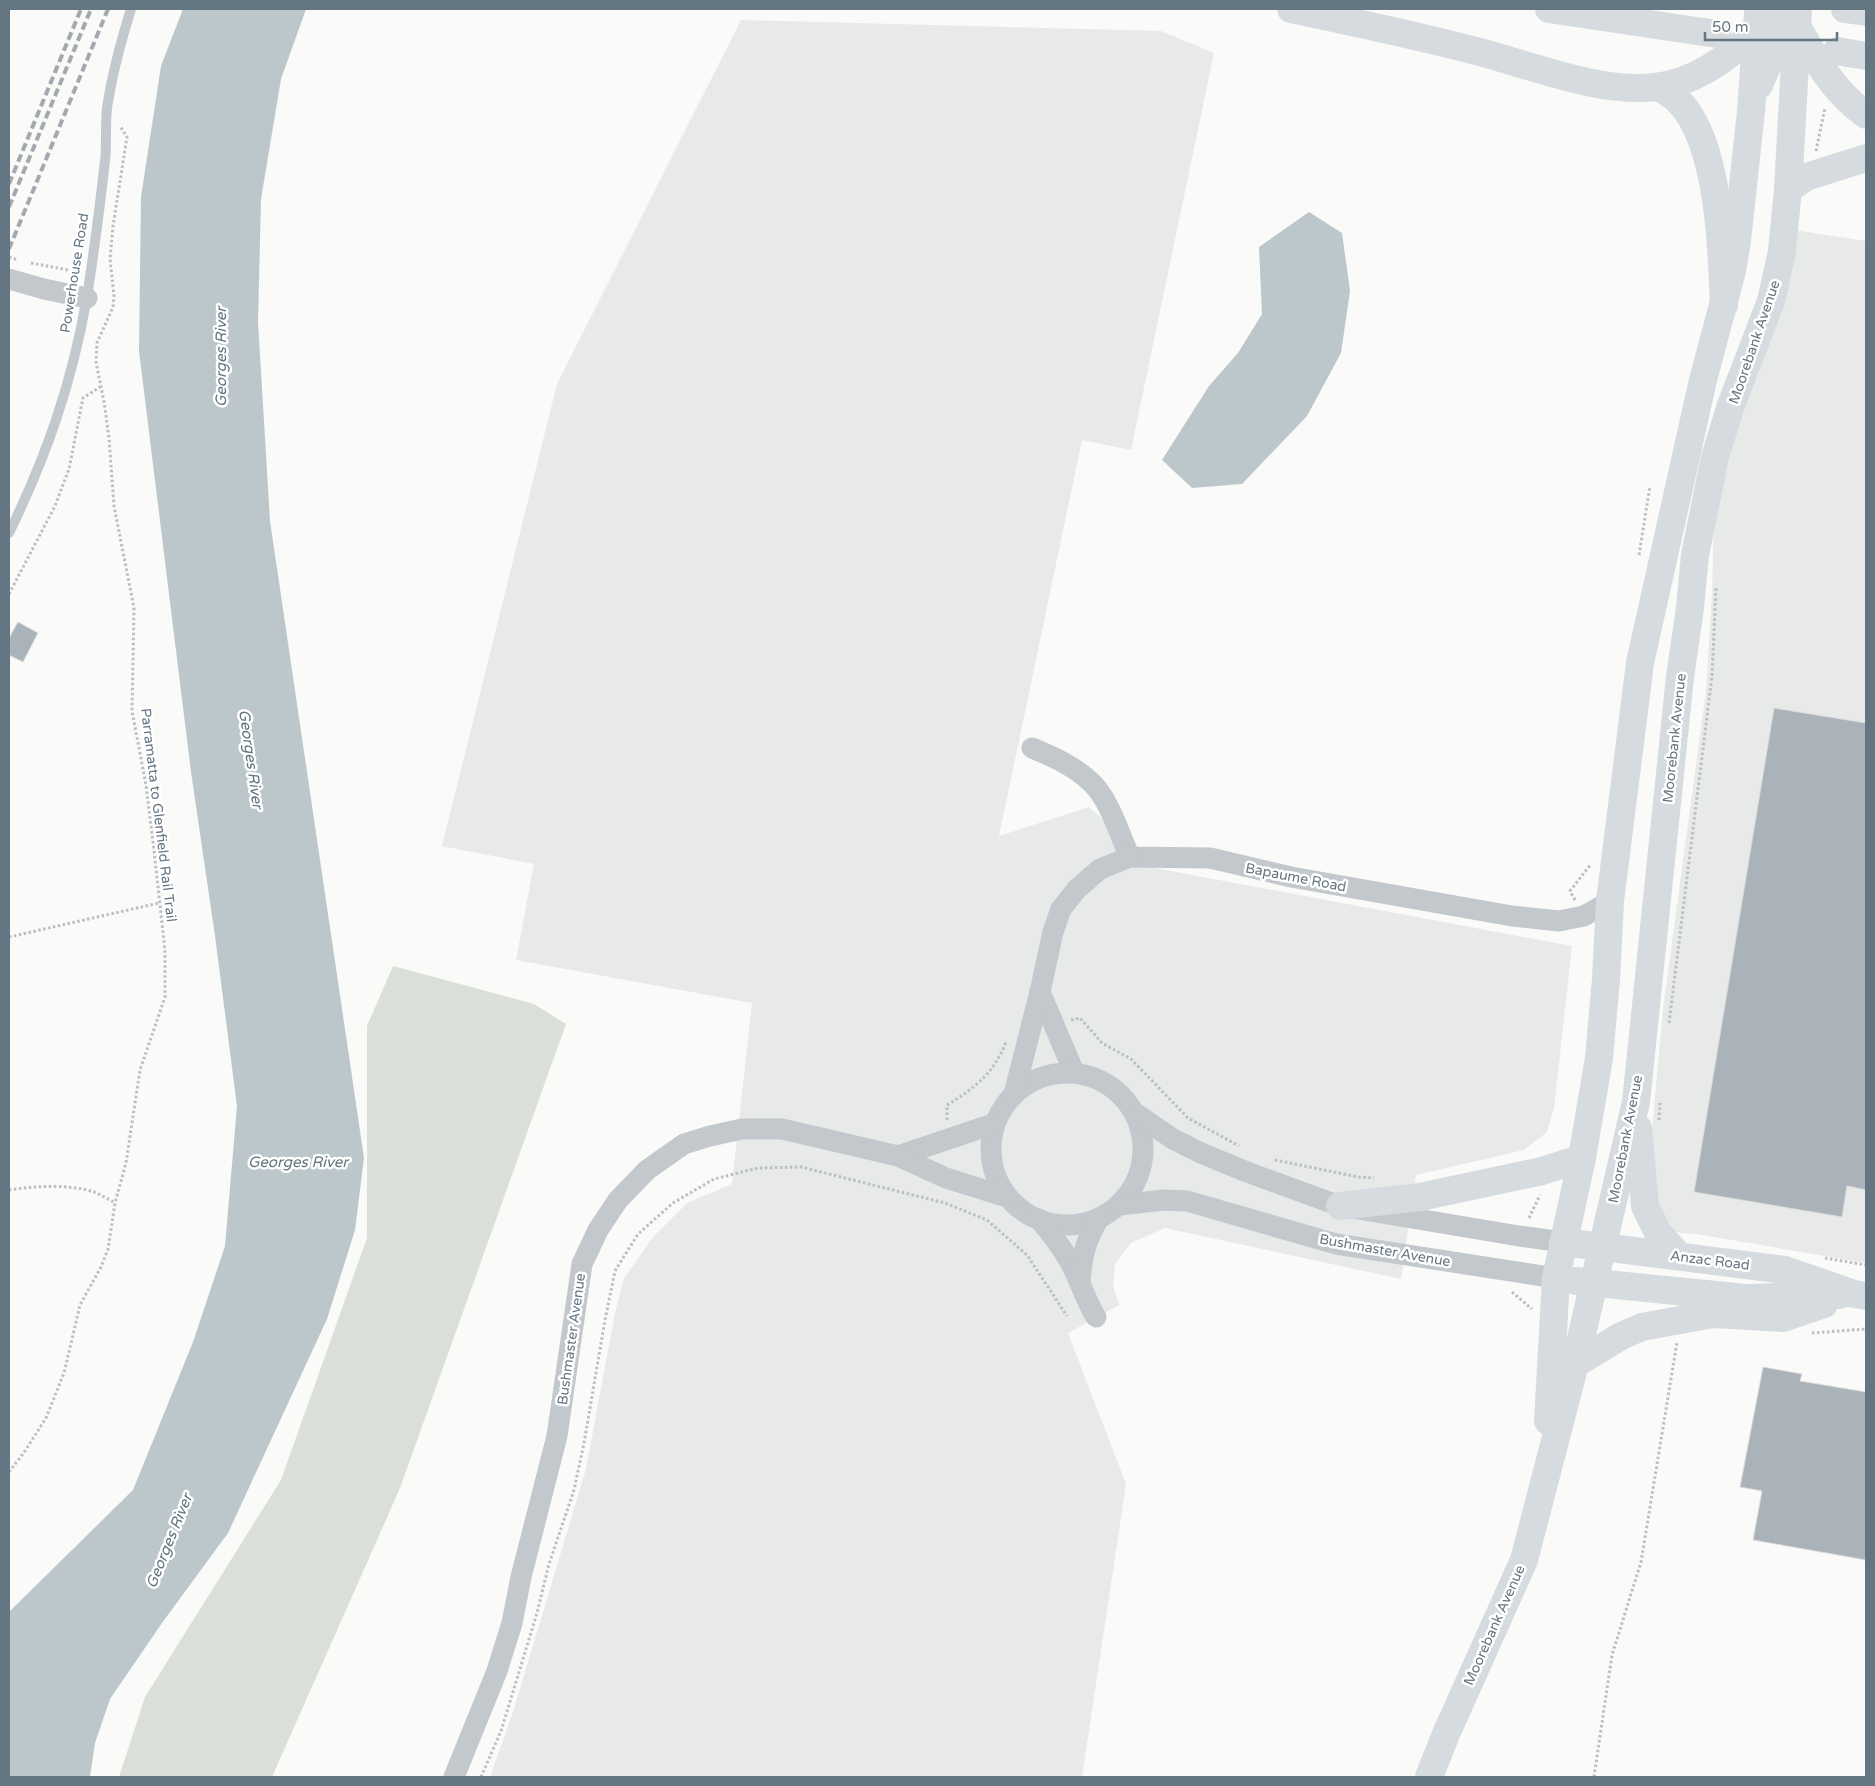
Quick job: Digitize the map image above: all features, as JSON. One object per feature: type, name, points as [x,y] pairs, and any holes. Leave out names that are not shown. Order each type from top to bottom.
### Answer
[{"type":"main road","points":[[1291,9],[1476,51],[1606,86],[1630,88],[1657,87],[1680,82],[1707,70],[1781,17],[1813,56],[1828,79],[1866,115]]},
{"type":"main road","points":[[1549,9],[1703,32]]},
{"type":"main road","points":[[1845,9],[1866,12]]},
{"type":"main road","name":"Moorebank Avenue","points":[[1546,1468],[1552,1320],[1556,1278],[1582,1158],[1599,1058],[1610,901],[1640,663],[1703,380],[1724,305],[1737,241],[1751,110],[1781,17]]},
{"type":"main road","name":"Moorebank Avenue","points":[[1429,1777],[1446,1734],[1524,1560],[1546,1468],[1575,1364],[1603,1246],[1648,1099],[1680,677],[1690,608],[1695,555],[1715,457],[1732,405],[1771,301],[1782,251],[1788,189],[1792,111],[1781,17]]},
{"type":"main road","points":[[1837,51],[1866,56]]},
{"type":"main road","points":[[1657,87],[1669,92],[1679,101],[1699,134],[1707,156],[1717,201],[1724,305]]},
{"type":"main road","points":[[1788,189],[1806,177],[1866,158]]},
{"type":"main road","points":[[1648,1099],[1646,1206],[1658,1233],[1679,1256]]},
{"type":"main road","points":[[1340,1206],[1420,1197],[1542,1171],[1582,1158]]},
{"type":"main road","name":"Anzac Road","points":[[1563,1242],[1785,1270],[1860,1295]]},
{"type":"main road","name":"Bushmaster Avenue","points":[[1556,1278],[1594,1284]]},
{"type":"main road","points":[[1594,1284],[1746,1298],[1860,1295]]},
{"type":"main road","points":[[1575,1364],[1620,1336],[1642,1327],[1713,1314],[1782,1318],[1860,1295]]},
{"type":"street","points":[[9,279],[86,298]]},
{"type":"street","points":[[1014,1094],[1053,932],[1061,909],[1077,889],[1100,869],[1130,857],[1105,801],[1093,784],[1062,761],[1032,748]]},
{"type":"street","name":"Bapaume Road","points":[[1130,857],[1210,858],[1291,877],[1512,916],[1558,921],[1584,916],[1610,901]]},
{"type":"street","points":[[1040,992],[1074,1072]]},
{"type":"street","points":[[1074,1072],[1099,1079],[1120,1093],[1135,1113],[1143,1136],[1142,1161],[1134,1185],[1119,1205],[1098,1218],[1074,1225],[1049,1223],[1026,1214],[1007,1197],[994,1174],[990,1149],[994,1124],[1006,1101],[1014,1094],[1025,1084],[1049,1074],[1074,1072]]},
{"type":"street","points":[[1135,1113],[1173,1139],[1201,1153],[1340,1206],[1563,1242]]},
{"type":"street","points":[[898,1156],[994,1124]]},
{"type":"street","name":"Bushmaster Avenue","points":[[454,1777],[497,1671],[512,1623],[521,1577],[558,1436],[582,1264],[598,1230],[618,1200],[647,1170],[684,1144],[742,1129],[782,1129],[898,1156],[946,1178],[1007,1197]]},
{"type":"street","name":"Bushmaster Avenue","points":[[1119,1205],[1164,1200],[1187,1201],[1336,1244],[1556,1278]]},
{"type":"street","points":[[1080,1282],[1082,1259],[1087,1238],[1098,1218]]},
{"type":"street","points":[[1039,1219],[1064,1252],[1080,1282],[1086,1301],[1096,1317]]},
{"type":"lane","name":"Powerhouse Road","points":[[9,533],[34,480],[66,393],[86,298],[105,161],[107,108],[122,38],[131,9]]},
{"type":"path","points":[[1815,155],[1826,100]]},
{"type":"path","name":"Parramatta to Glenfield Rail Trail","points":[[9,1472],[46,1418],[64,1374],[80,1305],[101,1267],[108,1249],[115,1203],[126,1163],[140,1070],[165,997],[165,951],[146,785],[132,711],[134,608],[114,506],[109,438],[96,362],[98,343],[113,308],[114,296],[110,258],[127,137]]},
{"type":"path","points":[[9,257],[69,271]]},
{"type":"path","points":[[9,594],[55,506],[69,469],[83,398],[100,387]]},
{"type":"path","points":[[1668,1028],[1712,676],[1717,577]]},
{"type":"path","points":[[9,937],[159,903]]},
{"type":"path","points":[[1080,1018],[1102,1042],[1131,1059],[1188,1118],[1243,1148]]},
{"type":"path","points":[[947,1105],[969,1092],[990,1072],[1009,1035]]},
{"type":"path","points":[[1648,1099],[1658,1124]]},
{"type":"path","points":[[1268,1159],[1358,1177],[1377,1178]]},
{"type":"path","points":[[481,1777],[500,1731],[537,1614],[549,1564],[574,1490],[615,1271],[638,1234],[672,1203],[714,1178],[758,1168],[801,1166],[945,1203],[987,1220],[1028,1255],[1067,1316]]},
{"type":"path","points":[[9,1190],[63,1188],[94,1192],[115,1203]]},
{"type":"path","points":[[1529,1220],[1541,1193]]},
{"type":"path","points":[[1818,1257],[1866,1265]]},
{"type":"path","points":[[1513,1292],[1531,1306],[1534,1314]]},
{"type":"path","points":[[1810,1332],[1866,1329]]},
{"type":"path","points":[[1594,1777],[1612,1655],[1641,1562],[1677,1341]]},
{"type":"shaded area","points":[[741,20],[1161,31],[1214,53],[1131,450],[1082,440],[999,836],[1089,807],[1155,868],[1572,946],[1554,1108],[1547,1132],[1524,1150],[1416,1175],[1401,1279],[1165,1228],[1131,1243],[1115,1264],[1113,1285],[1119,1305],[1068,1333],[1126,1484],[1082,1777],[490,1777],[513,1712],[586,1469],[615,1313],[624,1278],[653,1237],[687,1203],[732,1184],[752,1003],[516,960],[534,864],[442,846],[557,384]]},
{"type":"shaded area","points":[[1794,230],[1866,241],[1866,1263],[1696,1234],[1670,1232],[1652,1202],[1649,1163],[1663,1009],[1706,691],[1712,594],[1714,513],[1720,465]]},
{"type":"shaded area","points":[[393,966],[534,1004],[566,1024],[400,1488],[272,1777],[119,1777],[145,1697],[281,1480],[367,1238],[367,1026]]},
{"type":"water","name":"Georges River","points":[[183,9],[306,9],[281,79],[261,199],[258,322],[270,521],[364,1158],[355,1230],[327,1319],[228,1533],[162,1623],[110,1699],[95,1743],[90,1777],[9,1777],[9,1612],[133,1490],[193,1342],[225,1246],[237,1106],[191,772],[139,351],[141,197],[161,66]]},
{"type":"water","points":[[1309,212],[1342,233],[1350,291],[1341,353],[1307,416],[1242,484],[1192,488],[1162,460],[1209,386],[1238,353],[1262,314],[1259,247]]},
{"type":"building","points":[[18,622],[38,633],[23,662],[9,655],[9,638]]},
{"type":"building","points":[[1774,708],[1866,723],[1866,1190],[1847,1186],[1842,1217],[1694,1192]]},
{"type":"building","points":[[1763,1367],[1802,1374],[1800,1381],[1866,1392],[1866,1560],[1753,1540],[1762,1491],[1740,1487]]},
{"type":"tunnel","points":[[1703,32],[1766,41]]},
{"type":"railway","points":[[9,184],[81,9]]},
{"type":"railway","points":[[9,207],[91,9]]},
{"type":"railway","points":[[9,249],[108,9]]}]
